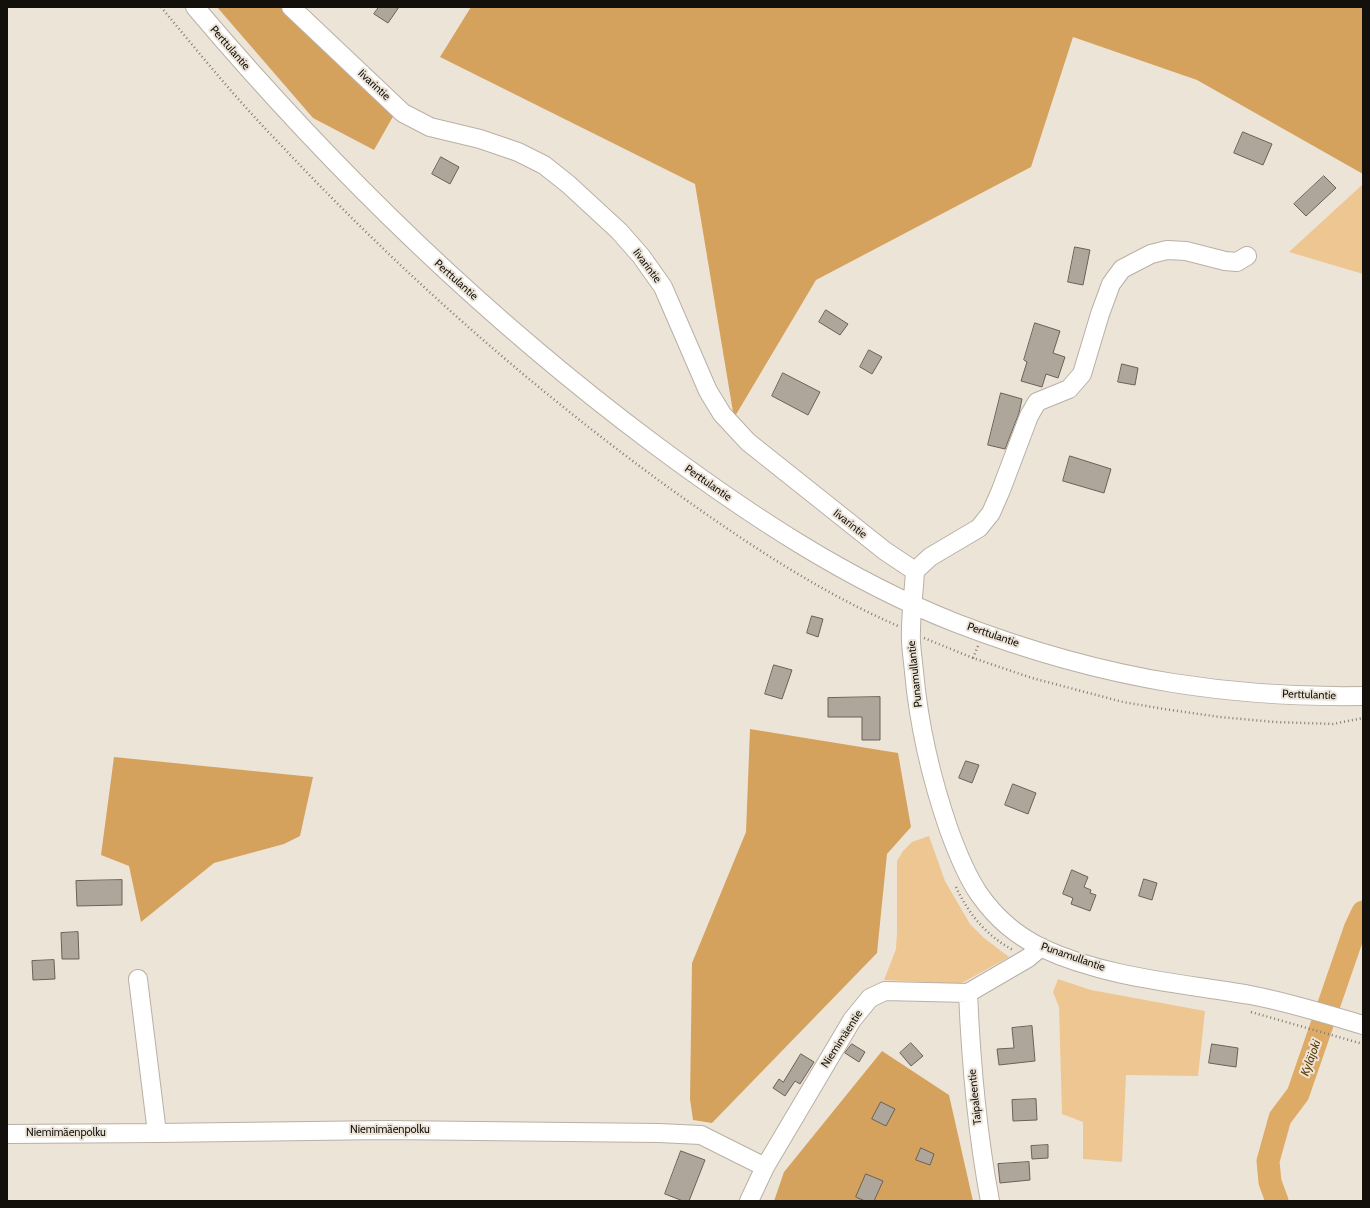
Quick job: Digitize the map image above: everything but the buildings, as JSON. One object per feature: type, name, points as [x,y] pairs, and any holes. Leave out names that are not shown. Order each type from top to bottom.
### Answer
[{"type":"street","name":"Perttulantie","points":[[196,7],[233,52],[340,169],[425,252],[504,324],[610,412],[702,480],[782,533],[865,581],[913,604],[956,622],[1027,647],[1102,669],[1172,683],[1235,691],[1321,696],[1363,696]]},
{"type":"street","name":"Iivarintie","points":[[291,7],[403,113],[430,127],[480,139],[518,152],[544,166],[568,184],[619,232],[641,256],[663,287],[708,391],[722,414],[748,442],[760,452],[885,551],[916,571]]},
{"type":"street","points":[[913,604],[916,571],[930,558],[979,528],[991,513],[1002,490],[1029,416],[1037,402],[1069,388],[1082,374],[1100,314],[1111,284],[1122,269],[1151,254],[1167,250],[1186,251],[1225,261],[1237,262],[1246,256]]},
{"type":"street","name":"Punamullantie","points":[[913,604],[903,631],[916,690],[929,767],[955,848],[972,882],[980,894],[993,911],[1034,953],[1074,960],[1138,976],[1253,996],[1310,1019],[1337,1018],[1363,1025]]},
{"type":"street","points":[[968,993],[1034,953]]},
{"type":"street","points":[[138,979],[157,1133]]},
{"type":"street","name":"Niemimäentie","points":[[750,1201],[765,1166],[852,1020],[870,998],[885,991],[968,993]]},
{"type":"street","name":"Taipaleentie","points":[[968,993],[971,1057],[983,1164],[990,1201]]},
{"type":"street","name":"Niemimäenpolku","points":[[7,1134],[386,1130],[694,1134],[701,1135],[765,1166]]},
{"type":"path","points":[[892,624],[903,631],[973,658],[1032,678],[1123,702],[1220,717],[1275,722],[1333,724],[1363,718]]},
{"type":"path","points":[[973,658],[978,644]]},
{"type":"path","points":[[955,886],[971,914],[982,928],[998,942],[1034,953]]},
{"type":"path","points":[[1249,1011],[1310,1019],[1336,1036],[1363,1044]]},
{"type":"shaded area","points":[[217,7],[302,7],[395,113],[374,150],[313,118]]},
{"type":"shaded area","points":[[471,7],[1363,7],[1363,174],[1197,80],[1073,37],[1031,167],[816,280],[734,418],[695,184],[440,57]]},
{"type":"shaded area","points":[[1363,184],[1363,274],[1289,252]]},
{"type":"shaded area","points":[[750,729],[898,753],[911,827],[887,854],[877,953],[712,1123],[693,1120],[690,1099],[692,963],[746,832]]},
{"type":"shaded area","points":[[114,757],[313,777],[300,836],[284,844],[214,863],[141,922],[129,866],[101,855]]},
{"type":"shaded area","points":[[929,836],[945,881],[970,924],[984,938],[1009,957],[960,984],[884,980],[896,949],[897,861],[903,851],[912,842]]},
{"type":"shaded area","points":[[1058,979],[1091,990],[1205,1011],[1198,1076],[1126,1075],[1122,1162],[1083,1159],[1083,1122],[1062,1114],[1059,1007],[1053,992]]},
{"type":"shaded area","points":[[882,1051],[949,1095],[973,1201],[774,1201],[784,1172]]},
{"type":"waterway","name":"Kyläjoki","points":[[1277,1201],[1270,1182],[1268,1161],[1280,1118],[1298,1094],[1355,929],[1363,912]]}]
